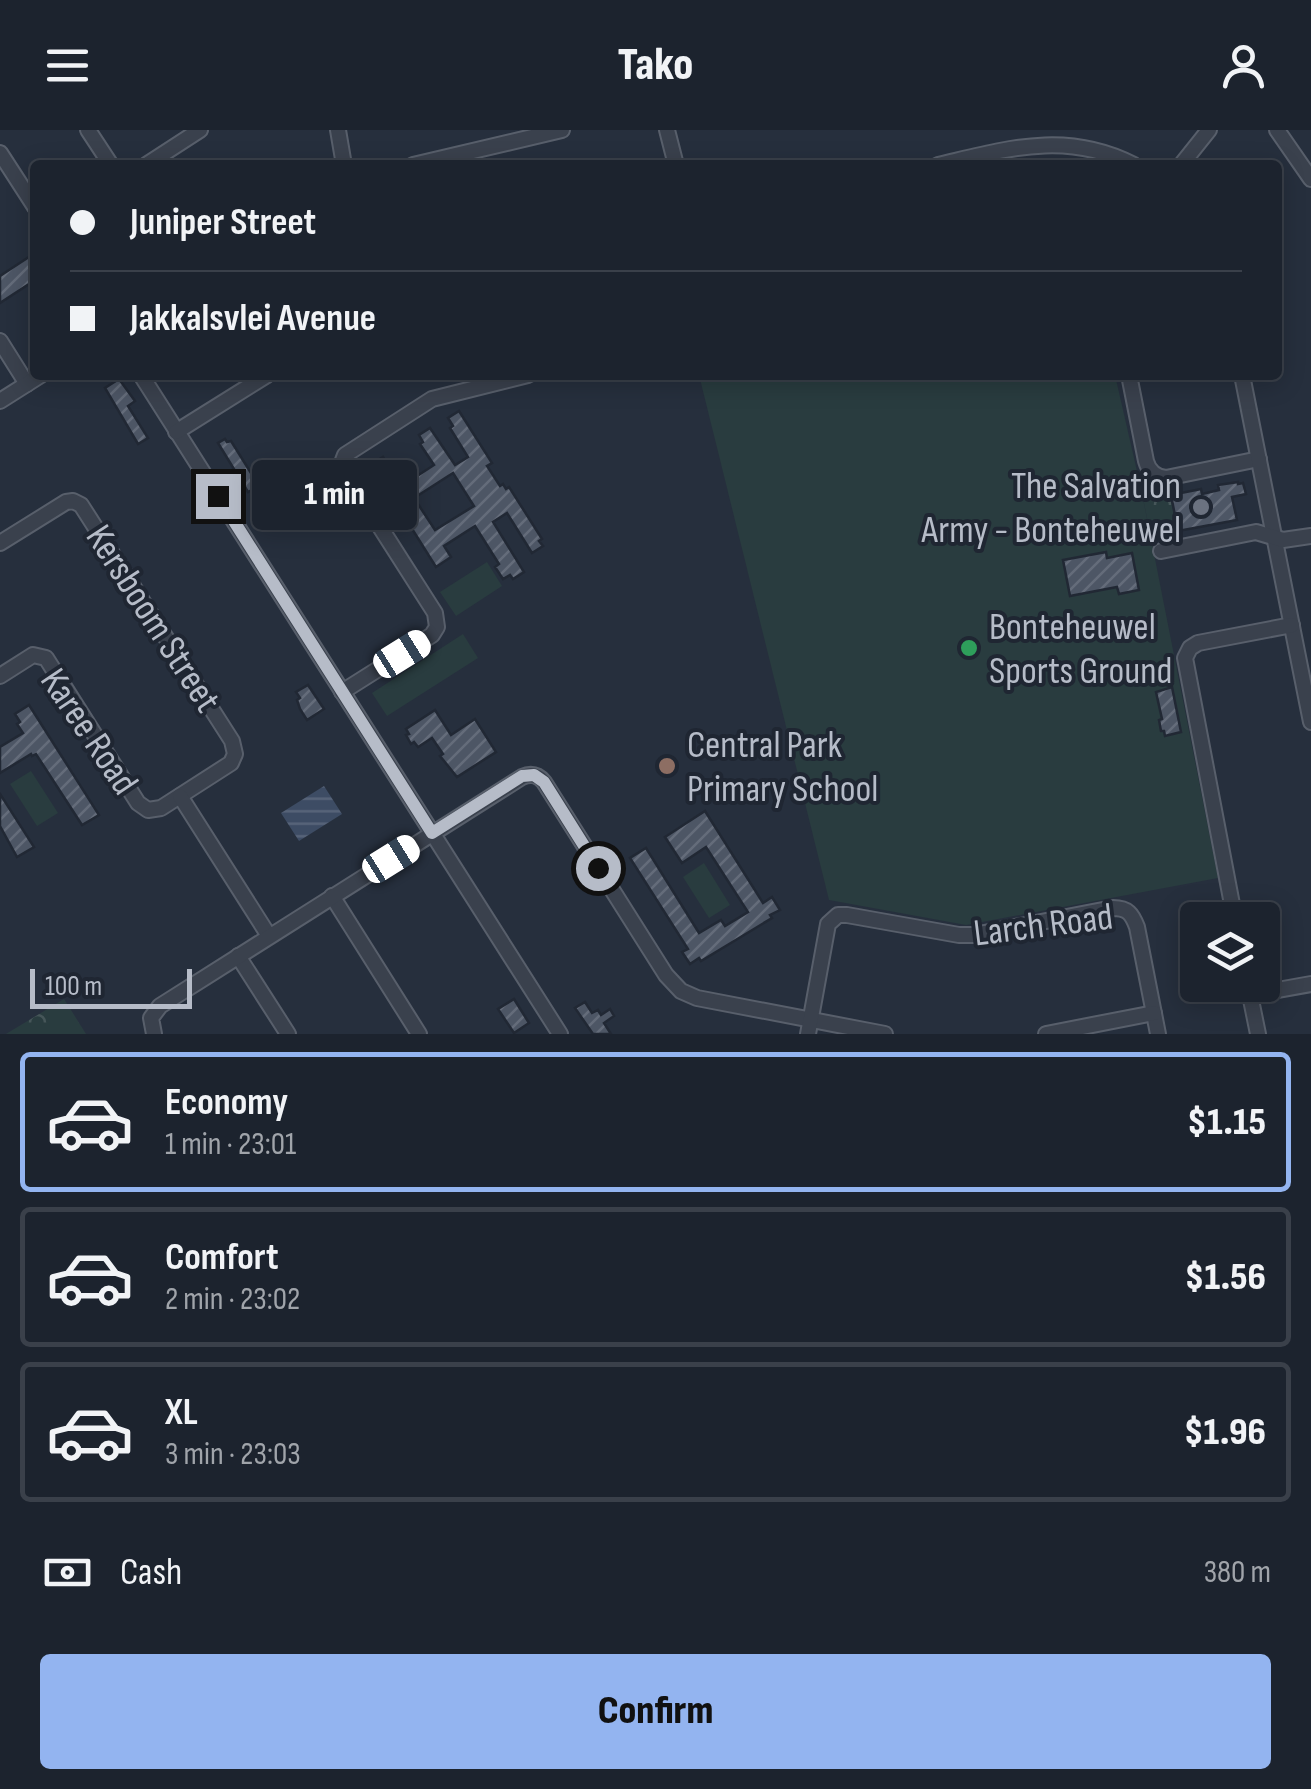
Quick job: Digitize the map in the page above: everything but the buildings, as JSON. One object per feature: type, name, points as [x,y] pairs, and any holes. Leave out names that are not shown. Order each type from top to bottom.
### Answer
[{"type":"street","points":[[88,130],[107,160]]},
{"type":"street","points":[[154,160],[200,130]]},
{"type":"street","points":[[338,130],[343,160]]},
{"type":"street","points":[[435,160],[562,130]]},
{"type":"street","points":[[668,130],[675,160]]},
{"type":"street","points":[[1184,160],[1209,130]]},
{"type":"street","points":[[1277,130],[1311,179]]},
{"type":"street","points":[[961,160],[1024,146],[1055,144],[1101,151],[1122,160]]},
{"type":"street","points":[[0,152],[30,199]]},
{"type":"street","points":[[0,341],[27,384]]},
{"type":"street","points":[[0,401],[33,380]]},
{"type":"street","points":[[144,380],[560,1034]]},
{"type":"street","points":[[176,432],[259,380]]},
{"type":"street","points":[[342,692],[432,635],[438,622],[344,472],[345,455],[436,397],[507,380]]},
{"type":"street","points":[[1130,380],[1146,462],[1156,476],[1166,478],[1259,459]]},
{"type":"street","points":[[1243,380],[1311,722]]},
{"type":"street","name":"Kersboom Street","points":[[0,543],[66,502],[81,504],[234,744],[236,754],[231,763],[180,796]]},
{"type":"street","points":[[1160,551],[1256,532],[1275,539],[1311,536]]},
{"type":"street","points":[[1231,902],[1184,658],[1198,643],[1292,625]]},
{"type":"street","name":"Karee Road","points":[[0,676],[33,656],[46,658],[141,806],[157,810],[180,796]]},
{"type":"street","points":[[154,1034],[151,1018],[160,1006],[522,776],[536,776],[544,782],[675,986],[697,998],[809,1027],[885,1034]]},
{"type":"street","points":[[180,796],[269,936]]},
{"type":"street","points":[[332,896],[419,1034]]},
{"type":"street","name":"Larch Road","points":[[809,1027],[828,924],[838,915],[974,935],[1113,908],[1126,910],[1132,916],[1158,1034]]},
{"type":"street","points":[[238,956],[288,1034]]},
{"type":"street","points":[[1280,987],[1311,984]]},
{"type":"street","points":[[1251,1002],[1258,1034]]},
{"type":"street","points":[[1046,1034],[1154,1013]]},
{"type":"green space","name":"Bonteheuwel Sports Ground","points":[[700,380],[1116,380],[1218,878],[966,925],[829,900]]},
{"type":"green space","points":[[1169,488],[1178,538],[1152,543],[1142,493]]},
{"type":"green space","points":[[487,562],[502,586],[456,616],[440,592]]},
{"type":"green space","points":[[463,634],[478,658],[387,716],[372,693]]},
{"type":"green space","points":[[31,771],[58,813],[37,826],[10,784]]},
{"type":"green space","points":[[704,863],[730,905],[709,918],[683,877]]},
{"type":"green space","points":[[64,999],[86,1034],[6,1034]]},
{"type":"water","points":[[324,786],[342,814],[299,841],[281,813]]},
{"type":"place","name":"The Salvation Army - Bonteheuwel","points":[[1201,507]]},
{"type":"place","name":"Bonteheuwel Sports Ground","points":[[969,648]]},
{"type":"place","name":"Central Park Primary School","points":[[667,766]]},
{"type":"route","points":[[218,496],[432,833],[522,776],[534,775],[544,782],[598,868]]}]
